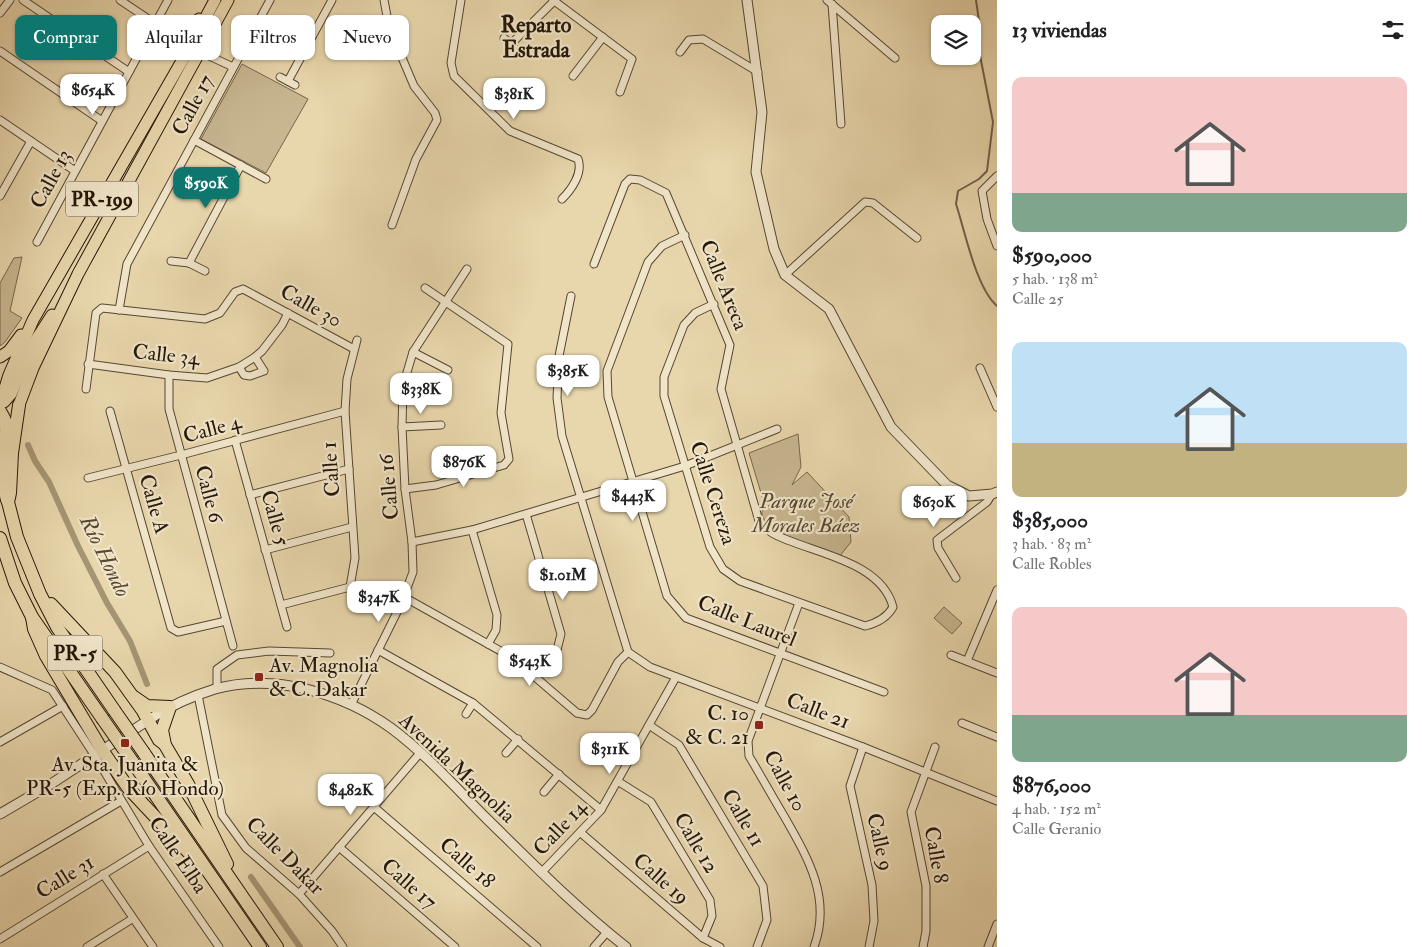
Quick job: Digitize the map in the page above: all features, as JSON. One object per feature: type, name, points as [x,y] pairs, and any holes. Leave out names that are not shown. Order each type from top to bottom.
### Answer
[{"type":"highway","points":[[201,15],[210,0]]},
{"type":"highway","name":"PR-199","points":[[209,15],[215,0]]},
{"type":"highway","name":"PR-199","points":[[218,15],[228,0]]},
{"type":"highway","name":"PR-199","points":[[0,405],[9,375],[33,320],[188,60]]},
{"type":"highway","name":"PR-199","points":[[19,405],[33,368],[78,274],[189,60]]},
{"type":"highway","points":[[0,405],[11,394],[34,343],[78,274]]},
{"type":"highway","points":[[0,357],[9,351],[33,320]]},
{"type":"highway","name":"PR-5","points":[[19,405],[12,453],[8,502],[20,545],[40,594],[67,642],[277,947]]},
{"type":"highway","points":[[0,410],[7,423],[1,459],[1,482],[2,490],[8,502]]},
{"type":"highway","name":"PR-5","points":[[0,538],[15,583],[32,617],[260,947]]},
{"type":"highway","points":[[40,594],[108,663],[134,697],[159,740],[165,745]]},
{"type":"highway","points":[[32,617],[34,629],[46,656],[98,753],[190,854],[200,860]]},
{"type":"highway","points":[[134,697],[147,706],[170,707],[162,730],[165,745],[188,784],[227,861],[230,878]]},
{"type":"street","points":[[0,13],[10,0]]},
{"type":"street","points":[[23,0],[129,72]]},
{"type":"street","points":[[120,0],[142,15]]},
{"type":"street","name":"Calle 13","points":[[160,15],[168,0]]},
{"type":"street","name":"Calle 17","points":[[119,310],[127,264],[270,0]]},
{"type":"street","points":[[280,77],[292,83],[332,0]]},
{"type":"street","points":[[384,0],[389,27],[414,86],[435,113],[437,120],[416,159],[392,225]]},
{"type":"street","points":[[461,0],[451,63],[454,76],[510,132],[578,159],[580,165],[573,188],[562,199]]},
{"type":"street","points":[[511,44],[554,0],[632,59],[620,92]]},
{"type":"street","points":[[747,0],[762,112],[756,172],[774,249],[785,275],[829,309],[891,428],[947,485],[969,496],[995,493]]},
{"type":"street","points":[[830,2],[895,58]]},
{"type":"street","points":[[830,2],[841,124]]},
{"type":"street","points":[[573,76],[603,37]]},
{"type":"street","points":[[504,38],[517,50]]},
{"type":"street","points":[[680,52],[689,40],[703,39],[758,72]]},
{"type":"street","points":[[0,51],[102,121]]},
{"type":"street","name":"Calle 13","points":[[37,242],[136,60]]},
{"type":"street","points":[[218,60],[233,67]]},
{"type":"street","points":[[0,120],[75,171]]},
{"type":"street","points":[[194,140],[266,179]]},
{"type":"street","points":[[0,196],[31,141]]},
{"type":"street","points":[[189,263],[241,165]]},
{"type":"street","points":[[997,176],[982,191],[987,219],[997,246]]},
{"type":"street","name":"Calle Areca","points":[[594,264],[625,184],[630,179],[640,180],[666,193],[730,345],[721,389],[759,521],[772,534],[867,572],[878,581],[891,600],[893,607],[884,618]]},
{"type":"street","points":[[785,275],[865,202],[873,203],[917,238]]},
{"type":"street","name":"Calle Laurel","points":[[685,236],[662,246],[648,262],[607,371],[608,397],[667,596],[686,618],[884,692]]},
{"type":"street","points":[[171,261],[189,263],[205,271]]},
{"type":"street","name":"Calle 16","points":[[351,705],[403,601],[413,572],[402,427],[403,386],[413,352],[467,270]]},
{"type":"street","points":[[406,489],[436,485],[504,465],[509,459],[500,413],[508,344],[425,288]]},
{"type":"street","name":"Calle 30","points":[[119,310],[205,319],[220,313],[235,292],[243,289],[354,349]]},
{"type":"street","points":[[281,604],[350,587],[370,590],[403,601],[513,658],[577,713],[587,715],[592,710],[618,662],[628,652],[562,436],[557,398],[559,356],[571,296]]},
{"type":"street","name":"Calle Cereza","points":[[714,304],[694,313],[684,325],[664,377],[664,396],[710,547],[723,569],[740,581],[865,626],[876,623],[884,618]]},
{"type":"street","points":[[86,389],[96,313],[102,308],[119,310]]},
{"type":"street","name":"Calle 34","points":[[88,364],[207,378],[239,367],[262,352],[278,332],[288,313]]},
{"type":"street","name":"Calle 1","points":[[350,587],[354,558],[345,411],[347,379],[357,340]]},
{"type":"street","points":[[413,352],[448,370]]},
{"type":"street","points":[[239,367],[244,375],[250,376],[264,371],[255,357]]},
{"type":"street","points":[[980,368],[997,406]]},
{"type":"street","name":"Calle 6","points":[[169,375],[169,409],[180,456],[233,646]]},
{"type":"street","name":"Calle A","points":[[110,411],[171,628],[178,632],[226,621]]},
{"type":"street","name":"Calle 4","points":[[88,478],[180,456],[345,411]]},
{"type":"street","points":[[402,427],[441,425]]},
{"type":"street","points":[[412,542],[472,530],[685,466],[777,430]]},
{"type":"street","name":"Calle 5","points":[[235,440],[287,627]]},
{"type":"street","points":[[250,495],[348,469]]},
{"type":"street","points":[[956,578],[938,548],[937,540],[987,502],[995,493]]},
{"type":"street","points":[[526,514],[562,634],[557,650],[535,676]]},
{"type":"street","points":[[265,550],[352,527]]},
{"type":"street","points":[[472,530],[497,615],[496,630],[488,644]]},
{"type":"street","points":[[967,661],[997,590]]},
{"type":"street","name":"Calle 10","points":[[799,603],[748,741],[749,756],[805,852],[815,876],[820,897],[818,935],[814,947]]},
{"type":"street","points":[[378,650],[473,703],[601,810]]},
{"type":"street","points":[[217,689],[217,669],[237,655],[269,651],[330,653]]},
{"type":"street","name":"Calle 21","points":[[628,652],[650,667],[862,747],[997,801]]},
{"type":"street","points":[[951,655],[997,673]]},
{"type":"street","name":"Calle Elba","points":[[0,668],[52,690],[98,753],[121,801],[149,846],[219,947]]},
{"type":"street","name":"Calle 14","points":[[541,873],[601,810],[619,782],[676,677]]},
{"type":"street","name":"Avenida Magnolia","points":[[0,814],[148,720],[170,707],[198,695],[217,689],[248,684],[282,685],[315,691],[351,705],[390,728],[420,753],[541,873],[626,947]]},
{"type":"street","name":"Calle Dakar","points":[[198,695],[222,815],[246,848],[299,894],[344,947]]},
{"type":"street","points":[[466,714],[473,703]]},
{"type":"street","points":[[1,741],[63,706]]},
{"type":"street","points":[[962,723],[997,737]]},
{"type":"street","name":"Calle 11","points":[[649,726],[679,745],[763,886],[767,920],[757,947]]},
{"type":"street","points":[[506,753],[518,739]]},
{"type":"street","name":"Calle 9","points":[[862,747],[850,786],[872,885],[874,921],[869,947]]},
{"type":"street","name":"Calle 8","points":[[923,947],[926,931],[926,886],[911,812],[935,747]]},
{"type":"street","points":[[299,894],[420,753]]},
{"type":"street","points":[[544,792],[559,774]]},
{"type":"street","name":"Calle 12","points":[[619,782],[651,802],[710,900],[712,916],[703,938]]},
{"type":"street","points":[[0,872],[121,801]]},
{"type":"street","name":"Calle 18","points":[[374,806],[537,947]]},
{"type":"street","name":"Calle 19","points":[[581,833],[703,938],[720,947]]},
{"type":"street","name":"Calle 31","points":[[0,939],[149,846]]},
{"type":"street","name":"Calle 17","points":[[339,847],[455,947]]},
{"type":"street","points":[[103,874],[152,947]]},
{"type":"street","points":[[87,947],[132,919]]},
{"type":"street","points":[[988,947],[997,924]]},
{"type":"street","points":[[594,947],[607,932]]},
{"type":"green space","points":[[242,64],[308,99],[266,173],[201,139]]},
{"type":"green space","points":[[22,257],[10,311],[22,318],[0,346],[0,283],[14,258]]},
{"type":"green space","name":"Parque José Morales Báez","points":[[798,434],[801,467],[792,485],[807,472],[849,517],[851,542],[839,557],[775,531],[766,523],[762,515],[762,511],[773,502],[764,503],[749,453]]},
{"type":"green space","points":[[944,607],[962,623],[952,634],[934,618]]},
{"type":"waterway","points":[[976,0],[979,21],[977,40],[993,122],[987,171],[979,179],[958,191],[956,204],[977,273],[990,298],[997,306]]},
{"type":"waterway","name":"Río Hondo","points":[[28,445],[35,461],[49,482],[78,546],[107,603],[130,641],[147,684]]},
{"type":"waterway","name":"Río Hondo","points":[[251,877],[300,947]]},
{"type":"place","name":"Av. Magnolia & C. Dakar","points":[[259,677]]},
{"type":"place","name":"C. 10 & C. 21","points":[[759,725]]},
{"type":"place","name":"Av. Sta. Juanita & PR-5 (Exp. Río Hondo)","points":[[125,743]]},
{"type":"district","name":"Reparto Estrada","points":[[536,38]]}]
